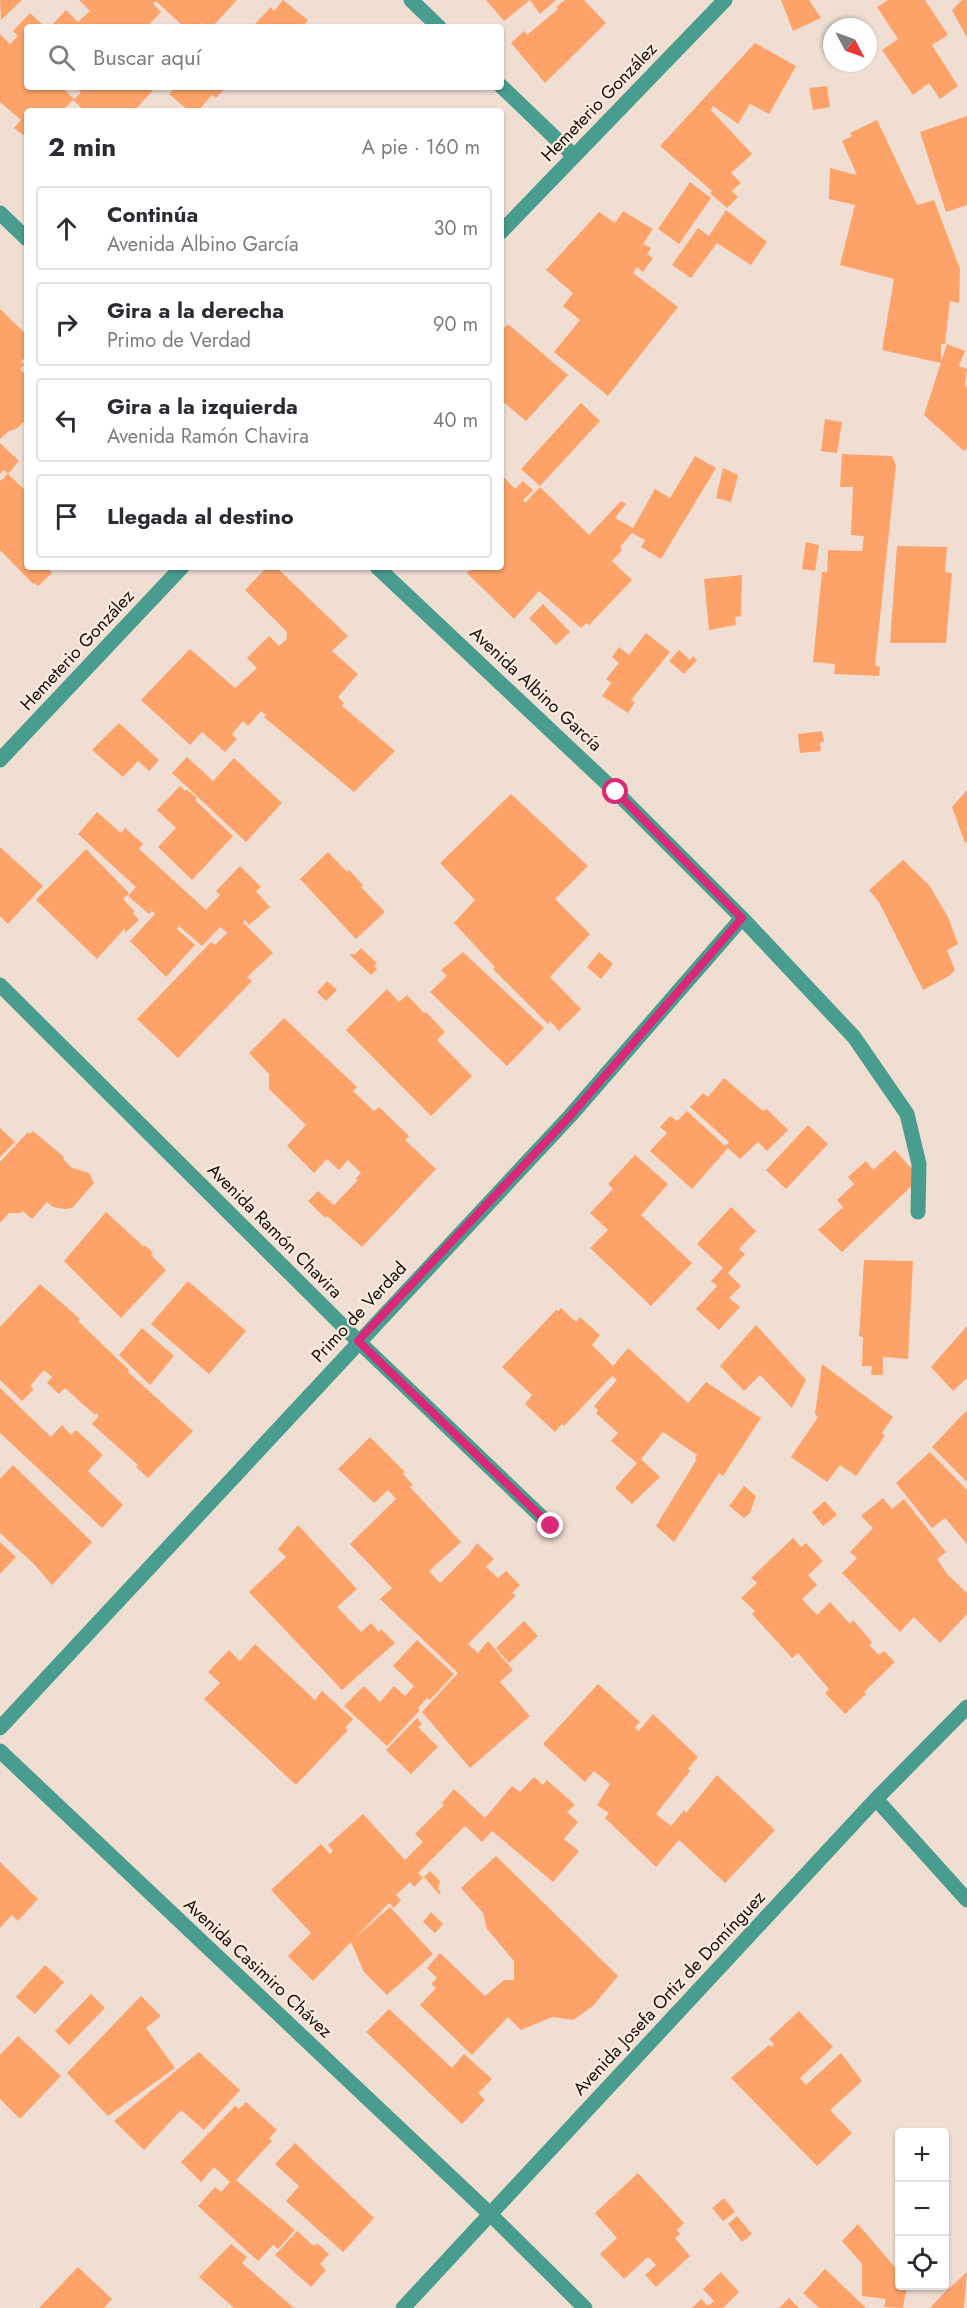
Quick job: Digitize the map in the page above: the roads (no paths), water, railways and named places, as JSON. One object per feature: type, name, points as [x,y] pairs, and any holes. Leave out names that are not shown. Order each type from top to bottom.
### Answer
[{"type":"street","points":[[411,0],[436,24]]},
{"type":"street","name":"Hemeterio González","points":[[504,229],[725,0]]},
{"type":"street","points":[[504,89],[574,156]]},
{"type":"street","points":[[0,213],[24,236]]},
{"type":"street","name":"Hemeterio González","points":[[0,760],[179,570]]},
{"type":"street","name":"Avenida Albino García","points":[[380,570],[616,792],[742,918],[854,1037],[907,1114],[919,1164],[918,1212]]},
{"type":"street","name":"Primo de Verdad","points":[[0,1728],[570,1116],[742,918]]},
{"type":"street","name":"Avenida Ramón Chavira","points":[[0,985],[358,1341],[551,1526]]},
{"type":"street","name":"Avenida Josefa Ortiz de Domínguez","points":[[403,2308],[876,1799],[967,1707]]},
{"type":"street","name":"Avenida Casimiro Chávez","points":[[0,1751],[490,2214],[585,2308]]},
{"type":"street","points":[[876,1799],[967,1900]]}]
